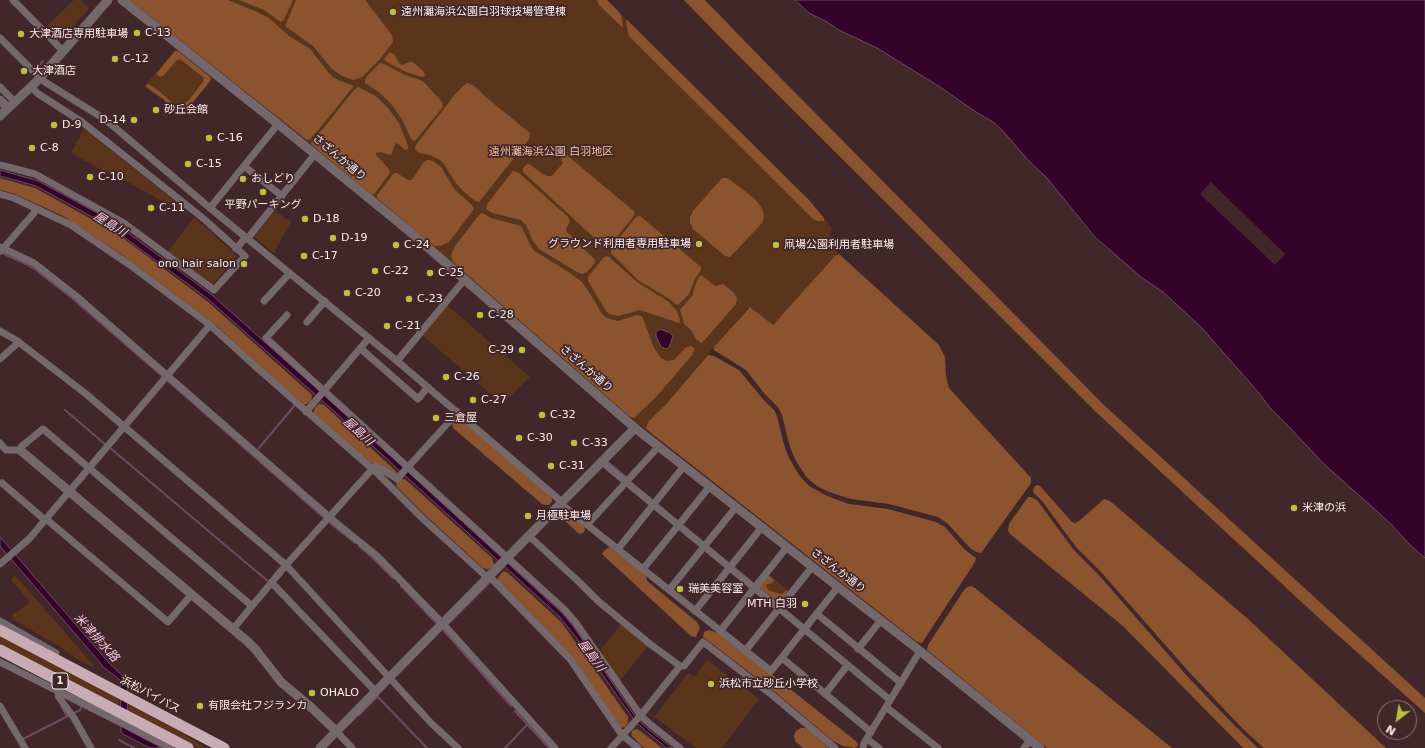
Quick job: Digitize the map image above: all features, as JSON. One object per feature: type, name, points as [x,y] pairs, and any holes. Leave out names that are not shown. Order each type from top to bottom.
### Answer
[{"type":"highway","name":"浜松バイパス","points":[[0,630],[224,748]]},
{"type":"highway","name":"1","points":[[0,650],[124,719],[188,748]]},
{"type":"highway","points":[[172,721],[191,737],[208,748]]},
{"type":"street","points":[[13,0],[63,51]]},
{"type":"street","points":[[0,116],[41,78],[108,0]]},
{"type":"street","name":"さざんか通り","points":[[122,0],[315,154],[465,279],[635,428],[881,620],[1040,748]]},
{"type":"street","points":[[0,38],[41,78],[106,120],[211,209],[325,301],[458,412],[587,525],[771,671],[838,587]]},
{"type":"street","points":[[0,87],[12,105]]},
{"type":"street","points":[[0,165],[35,174],[124,222],[214,290],[244,256],[204,220],[82,122],[37,93],[32,87]]},
{"type":"street","points":[[0,100],[12,105]]},
{"type":"street","points":[[204,220],[244,166],[278,124]]},
{"type":"street","points":[[236,249],[282,196],[315,154]]},
{"type":"street","points":[[244,166],[282,196]]},
{"type":"street","points":[[0,194],[14,198],[66,222],[107,249],[210,325],[372,470],[489,578],[570,659],[623,736],[638,748]]},
{"type":"street","points":[[35,209],[34,213],[1,249],[28,260],[76,296],[329,517],[383,562],[443,624],[555,748]]},
{"type":"street","points":[[264,301],[290,273]]},
{"type":"street","points":[[397,361],[465,279]]},
{"type":"street","points":[[307,322],[325,301]]},
{"type":"street","points":[[287,314],[266,338],[408,468],[505,561],[571,616],[640,716],[680,748]]},
{"type":"street","points":[[0,564],[30,539],[210,325]]},
{"type":"street","points":[[0,331],[19,342],[86,394],[286,566],[432,723],[458,748]]},
{"type":"street","points":[[306,412],[369,338]]},
{"type":"street","points":[[0,359],[19,342]]},
{"type":"street","points":[[360,348],[418,398],[428,387]]},
{"type":"street","points":[[232,629],[375,466],[397,479],[458,412]]},
{"type":"street","points":[[320,748],[635,428]]},
{"type":"street","points":[[20,450],[22,446],[43,429],[252,606]]},
{"type":"street","points":[[0,443],[6,450],[20,450],[192,594],[256,650],[281,682],[313,709],[352,748]]},
{"type":"street","points":[[587,525],[659,446]]},
{"type":"street","points":[[602,462],[890,700]]},
{"type":"street","points":[[618,549],[684,466]]},
{"type":"street","points":[[2,483],[168,622],[192,594]]},
{"type":"street","points":[[643,569],[710,486]]},
{"type":"street","points":[[670,590],[736,507]]},
{"type":"street","points":[[695,611],[762,527]]},
{"type":"street","points":[[529,536],[598,601],[680,666]]},
{"type":"street","points":[[721,630],[787,547]]},
{"type":"street","points":[[746,650],[812,567]]},
{"type":"street","points":[[272,583],[376,692]]},
{"type":"street","points":[[817,614],[901,683]]},
{"type":"street","points":[[858,649],[881,620]]},
{"type":"street","points":[[0,621],[56,653],[54,658]]},
{"type":"street","points":[[610,748],[623,736],[680,666],[684,666],[703,642],[772,695],[835,748]]},
{"type":"street","points":[[863,748],[871,732],[920,651]]},
{"type":"street","points":[[782,658],[871,732]]},
{"type":"street","points":[[0,662],[60,692],[124,719],[171,748]]},
{"type":"street","points":[[825,694],[847,666]]},
{"type":"street","points":[[60,692],[58,696],[74,718],[91,748]]},
{"type":"street","points":[[0,706],[25,748]]},
{"type":"street","points":[[886,707],[938,748]]},
{"type":"street","points":[[867,740],[879,748]]},
{"type":"street","points":[[1024,748],[1030,740]]},
{"type":"green space","points":[[74,0],[81,0],[89,9],[60,41],[46,27]]},
{"type":"green space","name":"遠州灘海浜公園 白羽地区","points":[[129,0],[607,0],[809,200],[831,227],[830,245],[838,253],[773,325],[752,308],[748,308],[660,410],[646,429],[648,432],[412,228],[281,120]]},
{"type":"green space","points":[[176,49],[212,78],[190,106],[184,108],[178,116],[163,99],[144,87]]},
{"type":"green space","points":[[84,129],[182,207],[179,209],[175,208],[71,153]]},
{"type":"green space","points":[[275,211],[291,222],[274,253],[254,237]]},
{"type":"green space","points":[[194,217],[237,256],[211,285],[168,252]]},
{"type":"green space","points":[[447,305],[530,377],[502,404],[422,335]]},
{"type":"green space","points":[[768,574],[790,592],[779,603],[759,587]]},
{"type":"green space","points":[[15,575],[93,665],[93,667],[77,659],[57,645],[14,620],[12,617],[13,614],[27,605],[29,601],[12,581],[12,578]]},
{"type":"green space","points":[[621,624],[648,646],[619,682],[599,652]]},
{"type":"green space","points":[[0,635],[118,697],[119,706],[0,645]]},
{"type":"green space","points":[[707,660],[759,699],[722,748],[696,748],[654,717],[688,673],[694,677]]},
{"type":"green space","points":[[129,703],[168,724],[205,748],[197,748],[128,711]]},
{"type":"shaded area","points":[[129,0],[228,0],[269,18],[289,36],[310,49],[333,77],[352,85],[353,87],[320,128],[310,139],[307,140]]},
{"type":"shaded area","points":[[239,0],[293,0],[283,21],[281,22],[264,10]]},
{"type":"shaded area","points":[[296,0],[365,0],[392,35],[393,42],[380,59],[362,77],[353,80],[342,76],[332,69],[313,46],[285,26]]},
{"type":"shaded area","points":[[597,0],[607,0],[618,11],[621,15],[623,28],[599,5]]},
{"type":"shaded area","points":[[684,0],[705,0],[1105,406],[1425,698],[1425,713],[1417,706],[1417,700],[1410,700],[1321,620],[1097,413]]},
{"type":"shaded area","points":[[627,20],[809,200],[824,218],[824,221],[813,219],[629,36],[626,22]]},
{"type":"shaded area","points":[[175,51],[179,52],[209,76],[211,80],[190,106],[184,108],[178,114],[163,99],[145,86],[148,84],[159,91],[177,107],[189,100],[203,82],[203,77],[180,59],[176,61],[161,77],[158,76],[157,73]]},
{"type":"shaded area","points":[[390,52],[394,54],[402,65],[413,62],[424,72],[425,76],[422,77],[406,72],[385,61],[384,59]]},
{"type":"shaded area","points":[[380,63],[405,75],[423,81],[443,103],[442,108],[415,141],[411,139],[403,121],[392,105],[379,92],[365,83],[367,76]]},
{"type":"shaded area","points":[[467,83],[473,85],[530,133],[529,139],[479,202],[475,201],[463,191],[440,160],[430,155],[419,153],[415,149],[416,145],[457,92]]},
{"type":"shaded area","points":[[358,87],[376,96],[388,108],[399,123],[408,146],[408,149],[405,150],[397,143],[395,144],[390,155],[380,152],[376,153],[376,155],[388,168],[390,173],[372,195],[311,144]]},
{"type":"shaded area","points":[[563,152],[635,212],[634,216],[607,248],[603,246],[523,172],[523,168],[529,164],[543,174],[552,176],[563,163],[560,155]]},
{"type":"shaded area","points":[[427,160],[433,161],[441,167],[455,190],[472,205],[474,209],[449,242],[440,246],[435,246],[429,242],[377,198],[377,195],[394,173],[397,173],[408,180],[412,180],[423,163]]},
{"type":"shaded area","points":[[513,171],[519,173],[568,217],[570,221],[566,231],[595,260],[594,264],[587,272],[582,274],[579,273],[539,249],[533,241],[526,225],[521,220],[492,213],[486,209],[487,204]]},
{"type":"shaded area","points":[[0,178],[35,188],[115,232],[207,301],[311,394],[311,401],[305,405],[258,365],[217,326],[121,254],[63,216],[15,194],[0,190]]},
{"type":"shaded area","points":[[722,178],[729,179],[755,199],[763,210],[764,217],[762,223],[730,257],[725,256],[693,229],[690,223],[690,217],[693,211]]},
{"type":"shaded area","points":[[482,213],[491,218],[521,226],[533,250],[582,282],[602,314],[607,318],[618,321],[636,315],[642,316],[654,348],[661,358],[666,361],[674,360],[686,347],[691,346],[694,348],[693,354],[657,396],[634,418],[629,416],[453,262],[451,256],[455,246]]},
{"type":"shaded area","points":[[640,216],[701,267],[701,270],[695,279],[689,294],[678,305],[638,280],[611,253],[611,248],[636,217]]},
{"type":"shaded area","points":[[839,254],[939,345],[945,357],[946,376],[949,388],[1031,478],[1031,483],[981,553],[970,548],[948,524],[938,517],[889,504],[851,499],[829,492],[817,486],[807,478],[796,461],[790,447],[782,415],[778,407],[764,393],[746,370],[714,350],[714,347],[750,307],[773,325],[835,256]]},
{"type":"shaded area","points":[[608,256],[637,282],[669,302],[677,311],[680,320],[679,323],[640,310],[618,316],[609,314],[588,281],[588,277],[604,257]]},
{"type":"shaded area","points":[[701,275],[715,286],[723,284],[734,293],[737,298],[736,304],[702,343],[696,339],[691,330],[684,324],[680,310],[692,296],[697,280]]},
{"type":"shaded area","points":[[708,355],[714,356],[739,370],[774,410],[788,456],[799,475],[809,486],[827,496],[849,504],[888,509],[936,522],[945,527],[964,549],[976,558],[975,562],[922,643],[917,642],[646,429],[648,422],[666,404]]},
{"type":"shaded area","points":[[319,404],[324,405],[398,473],[398,476],[366,460],[313,413]]},
{"type":"shaded area","points":[[459,418],[550,495],[552,502],[549,505],[542,504],[453,428],[452,424]]},
{"type":"shaded area","points":[[401,478],[406,480],[492,558],[494,564],[493,566],[488,570],[483,568],[425,515],[396,486],[397,482]]},
{"type":"shaded area","points":[[1036,485],[1040,486],[1072,522],[1075,523],[1104,499],[1110,501],[1248,619],[1386,748],[1264,748],[1242,728],[1190,673],[1101,572],[1076,547],[1042,501],[1033,492]]},
{"type":"shaded area","points":[[1028,497],[1037,500],[1073,549],[1098,574],[1187,676],[1258,748],[1243,748],[1123,626],[1010,534],[1008,531],[1009,524]]},
{"type":"shaded area","points":[[564,511],[584,526],[584,532],[580,534],[578,533],[560,516],[561,512]]},
{"type":"shaded area","points":[[609,547],[646,575],[647,581],[697,622],[700,628],[696,637],[691,636],[602,554]]},
{"type":"shaded area","points":[[504,571],[562,623],[628,717],[628,723],[625,727],[621,728],[578,666],[497,580]]},
{"type":"shaded area","points":[[768,575],[774,580],[772,583],[766,585],[768,590],[779,594],[788,591],[779,603],[759,587]]},
{"type":"shaded area","points":[[971,586],[1172,748],[1047,748],[927,650],[928,645],[964,590]]},
{"type":"shaded area","points":[[709,630],[721,634],[857,742],[858,746],[855,748],[843,746],[833,741],[775,692],[703,637],[704,632]]},
{"type":"shaded area","points":[[801,728],[809,730],[829,748],[803,748],[795,741],[794,736],[796,731]]},
{"type":"shaded area","points":[[635,729],[639,730],[662,748],[644,748],[631,735],[632,731]]},
{"type":"water","points":[[795,0],[1425,0],[1425,558],[1409,544],[1390,523],[1324,464],[1270,408],[1259,393],[1201,327],[1163,292],[1142,278],[1094,236],[1047,178],[993,122],[877,48],[839,30],[809,13]]},
{"type":"water","name":"屋島川","points":[[0,170],[38,181],[112,221],[212,295],[323,394],[562,613],[573,626],[637,719],[672,748],[667,748],[635,721],[579,641],[559,616],[364,438],[208,299],[109,226],[36,186],[0,176]]},
{"type":"water","points":[[660,329],[670,333],[673,336],[667,349],[661,347],[656,336],[656,332]]},
{"type":"water","points":[[0,537],[108,662],[127,680],[128,730],[162,748],[150,748],[123,734],[121,731],[120,680],[102,666],[0,546]]},
{"type":"pier","points":[[1211,182],[1285,254],[1275,265],[1200,194]]},
{"type":"waterway","points":[[39,66],[43,61]]},
{"type":"waterway","points":[[4,254],[36,270],[73,299],[162,376]]},
{"type":"waterway","points":[[168,381],[323,517]]},
{"type":"waterway","points":[[259,448],[295,405]]},
{"type":"waterway","points":[[65,410],[106,445]]},
{"type":"waterway","points":[[109,447],[270,583]]},
{"type":"waterway","points":[[608,462],[626,477]]},
{"type":"waterway","points":[[330,523],[355,543]]},
{"type":"waterway","points":[[359,546],[393,578]]},
{"type":"waterway","points":[[448,624],[489,583]]},
{"type":"waterway","points":[[401,586],[436,623]]},
{"type":"waterway","points":[[444,631],[511,706]]},
{"type":"waterway","points":[[377,696],[427,748]]},
{"type":"waterway","points":[[359,715],[378,696]]},
{"type":"waterway","points":[[61,706],[67,716]]},
{"type":"waterway","points":[[74,713],[80,710],[82,706]]},
{"type":"waterway","points":[[515,711],[549,748]]},
{"type":"waterway","points":[[23,739],[68,716]]},
{"type":"waterway","points":[[505,748],[528,724]]},
{"type":"waterway","points":[[119,740],[134,748]]},
{"type":"place","name":"遠州灘海浜公園白羽球技場管理棟","points":[[393,12]]},
{"type":"place","name":"C-13","points":[[137,33]]},
{"type":"place","name":"大津酒店専用駐車場","points":[[21,34]]},
{"type":"place","name":"C-12","points":[[115,59]]},
{"type":"place","name":"大津酒店","points":[[24,71]]},
{"type":"place","name":"砂丘会館","points":[[156,110]]},
{"type":"place","name":"D-14","points":[[134,120]]},
{"type":"place","name":"D-9","points":[[54,125]]},
{"type":"place","name":"C-16","points":[[209,138]]},
{"type":"place","name":"C-8","points":[[32,148]]},
{"type":"place","name":"C-15","points":[[188,164]]},
{"type":"place","name":"C-10","points":[[90,177]]},
{"type":"place","name":"おしどり","points":[[243,179]]},
{"type":"place","name":"平野パーキング","points":[[263,192]]},
{"type":"place","name":"C-11","points":[[151,208]]},
{"type":"place","name":"D-18","points":[[305,219]]},
{"type":"place","name":"D-19","points":[[333,238]]},
{"type":"place","name":"グラウンド利用者専用駐車場","points":[[699,244]]},
{"type":"place","name":"C-24","points":[[396,245]]},
{"type":"place","name":"凧場公園利用者駐車場","points":[[776,245]]},
{"type":"place","name":"C-17","points":[[304,256]]},
{"type":"place","name":"ono hair salon","points":[[244,264]]},
{"type":"place","name":"C-22","points":[[375,271]]},
{"type":"place","name":"C-25","points":[[430,273]]},
{"type":"place","name":"C-20","points":[[347,293]]},
{"type":"place","name":"C-23","points":[[409,299]]},
{"type":"place","name":"C-28","points":[[480,315]]},
{"type":"place","name":"C-21","points":[[387,326]]},
{"type":"place","name":"C-29","points":[[522,350]]},
{"type":"place","name":"C-26","points":[[446,377]]},
{"type":"place","name":"C-27","points":[[473,400]]},
{"type":"place","name":"C-32","points":[[542,415]]},
{"type":"place","name":"三倉屋","points":[[436,418]]},
{"type":"place","name":"C-30","points":[[519,438]]},
{"type":"place","name":"C-33","points":[[574,443]]},
{"type":"place","name":"C-31","points":[[551,466]]},
{"type":"place","name":"米津の浜","points":[[1294,508]]},
{"type":"place","name":"月極駐車場","points":[[528,516]]},
{"type":"place","name":"瑞美美容室","points":[[680,589]]},
{"type":"place","name":"MTH 白羽","points":[[805,604]]},
{"type":"place","name":"浜松市立砂丘小学校","points":[[711,684]]},
{"type":"place","name":"OHALO","points":[[312,693]]},
{"type":"place","name":"有限会社フジランカ","points":[[200,706]]},
{"type":"water label","name":"米津排水路","points":[[96,638]]}]
